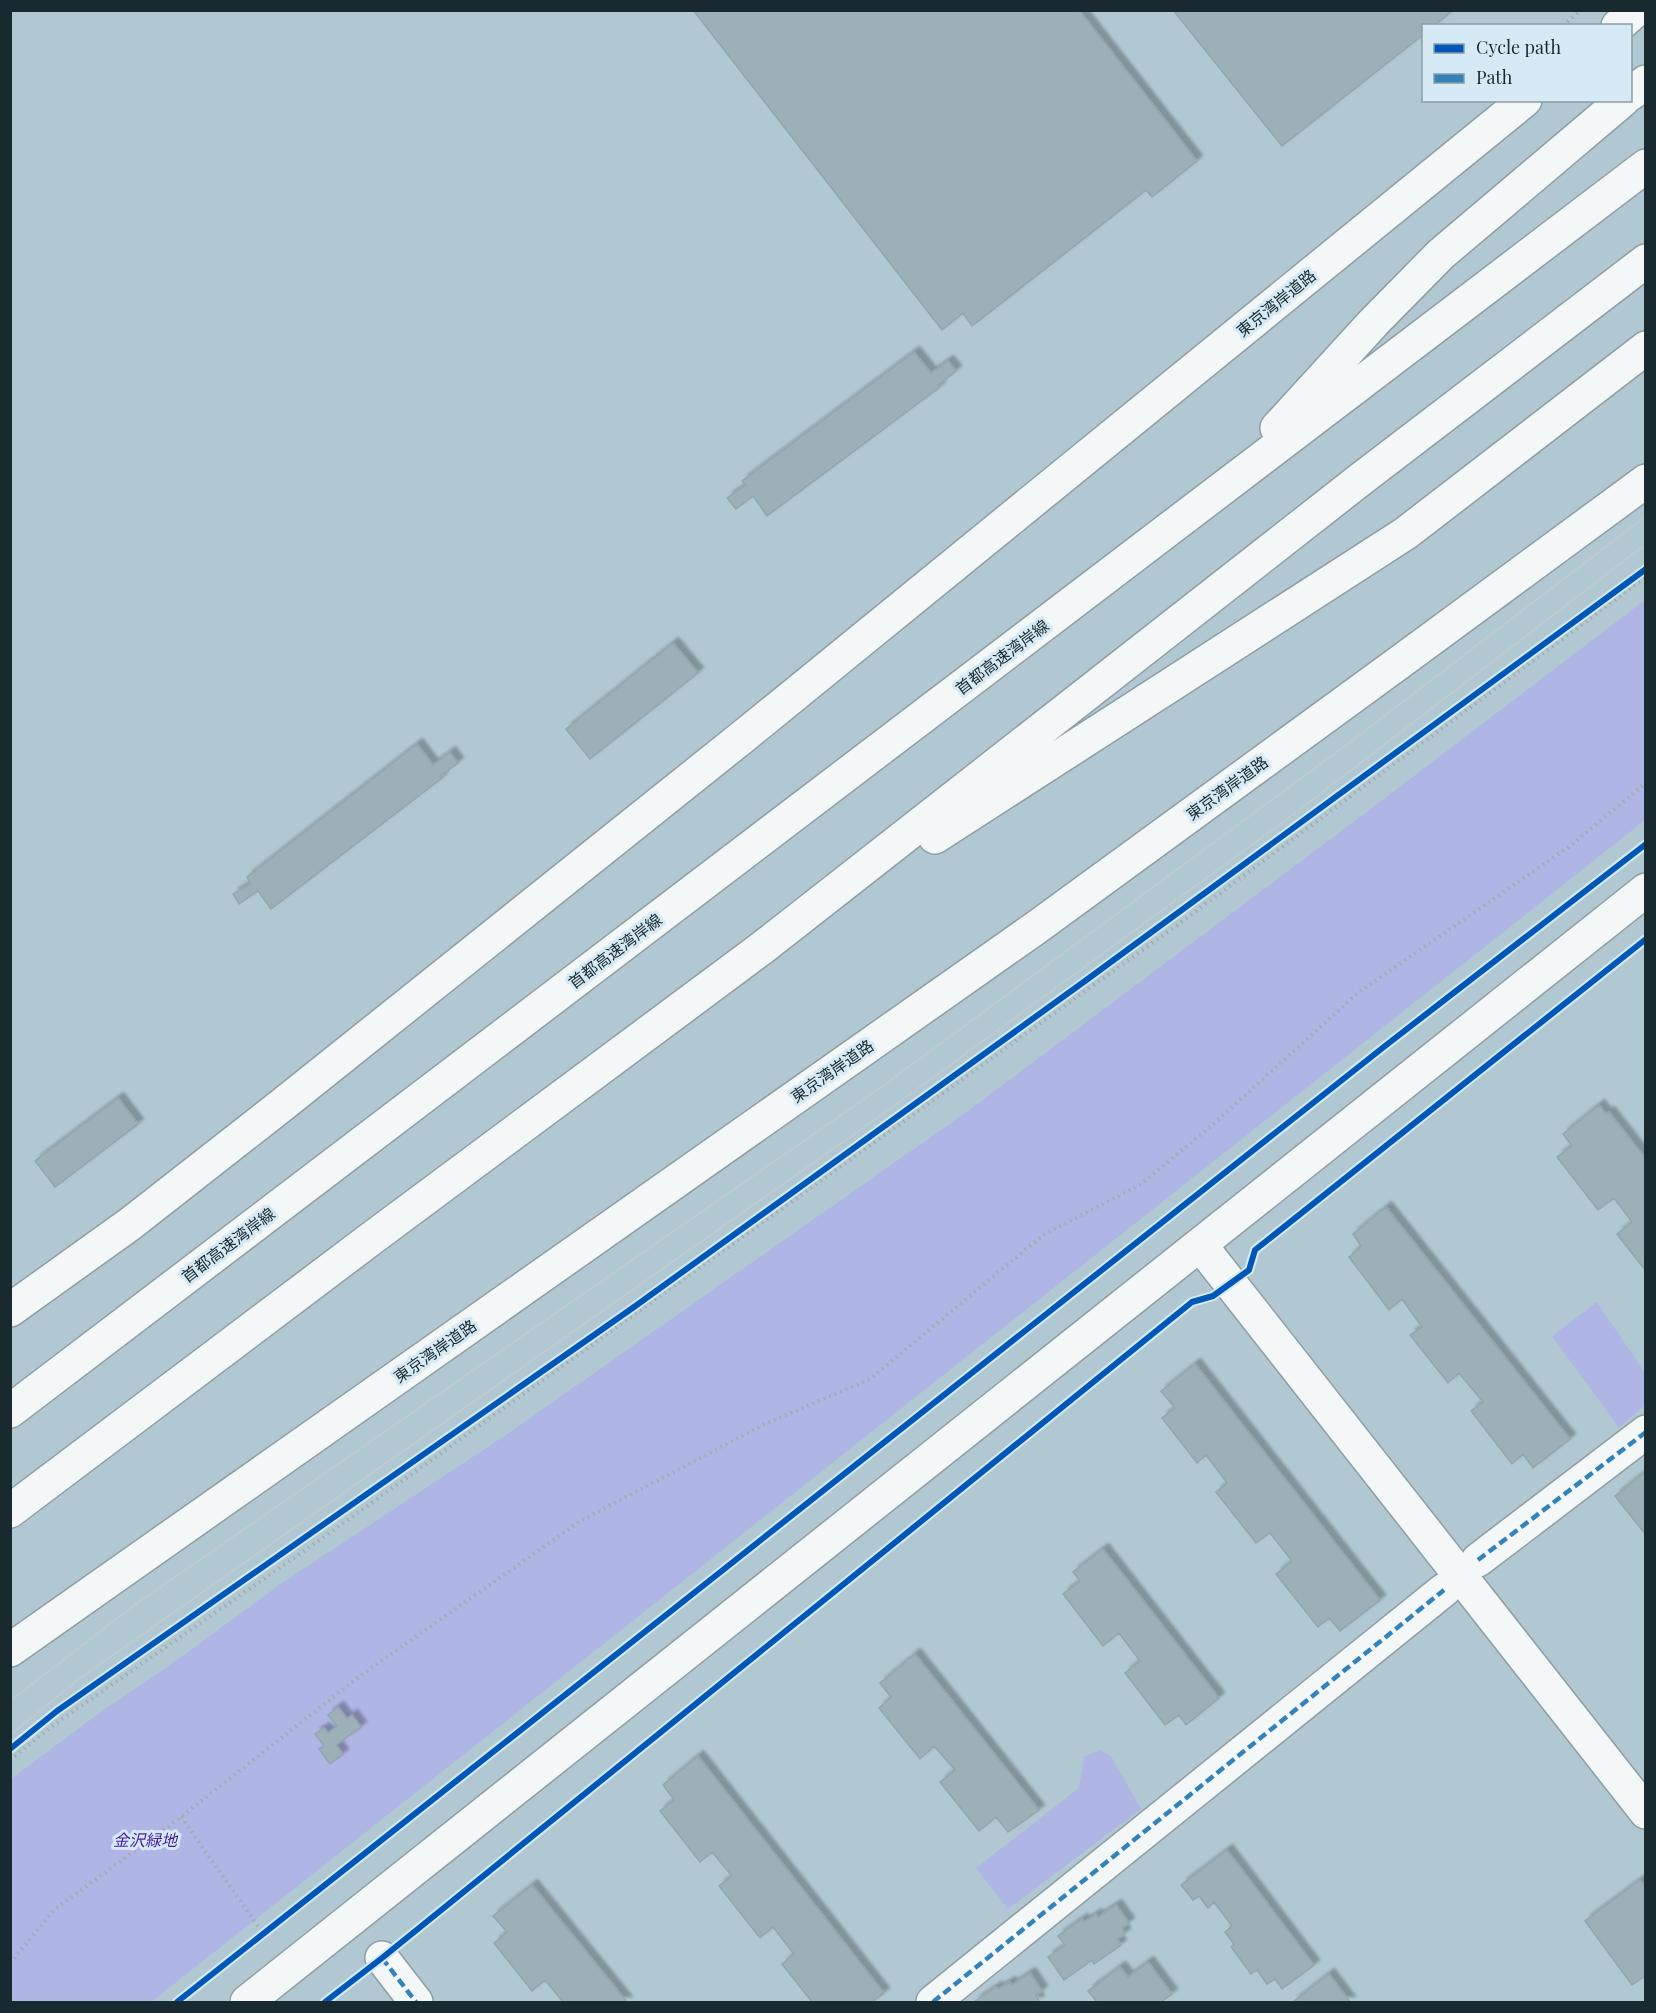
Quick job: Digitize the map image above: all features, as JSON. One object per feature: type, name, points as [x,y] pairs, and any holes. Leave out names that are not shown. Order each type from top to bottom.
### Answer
[{"type":"main road","points":[[1619,24],[1636,10]]},
{"type":"main road","points":[[1632,92],[1646,82]]},
{"type":"main road","name":"東京湾岸道路","points":[[10,1310],[130,1224],[310,1083],[745,735],[1523,102]]},
{"type":"main road","points":[[1219,492],[1374,322],[1441,254],[1621,102]]},
{"type":"main road","points":[[1219,492],[1646,166]]},
{"type":"main road","points":[[10,1511],[762,948],[1361,479],[1646,261]]},
{"type":"main road","points":[[762,948],[1406,533],[1646,348]]},
{"type":"main road","name":"東京湾岸道路","points":[[10,1650],[1036,927],[1646,481]]},
{"type":"main road","name":"首都高速湾岸線","points":[[10,1411],[1219,492]]},
{"type":"main road","points":[[247,2002],[1646,890]]},
{"type":"main road","points":[[1201,1245],[1646,1812]]},
{"type":"main road","points":[[1478,1560],[1646,1432]]},
{"type":"main road","points":[[933,2002],[1444,1590]]},
{"type":"main road","points":[[382,1958],[416,2002]]},
{"type":"path","points":[[1565,24],[1581,10]]},
{"type":"path","points":[[1353,785],[1645,569]]},
{"type":"path","points":[[10,1760],[51,1727],[324,1537],[1176,926],[1646,577]]},
{"type":"path","points":[[10,1963],[54,1910],[181,1817],[360,1676],[582,1520],[765,1424],[870,1378],[1043,1235],[1140,1185],[1211,1126],[1359,992],[1570,846],[1646,783]]},
{"type":"path","points":[[518,1388],[941,1085]]},
{"type":"path","points":[[181,1817],[263,1933]]},
{"type":"green space","name":"金沢緑地","points":[[1645,600],[1645,820],[151,2002],[11,2002],[11,1779],[282,1583],[503,1437],[968,1111]]},
{"type":"green space","points":[[1597,1302],[1645,1373],[1645,1405],[1619,1428],[1552,1336]]},
{"type":"green space","points":[[1100,1750],[1111,1756],[1141,1809],[1008,1909],[976,1868],[1079,1788],[1084,1757]]},
{"type":"building","points":[[693,10],[1079,10],[1197,161],[1152,197],[1146,190],[972,326],[963,313],[942,330]]},
{"type":"building","points":[[1173,10],[1453,10],[1436,24],[1422,24],[1422,36],[1282,146]]},
{"type":"building","points":[[914,352],[931,373],[948,361],[956,371],[938,385],[940,387],[767,516],[753,496],[736,509],[727,498],[746,485],[742,481]]},
{"type":"building","points":[[673,643],[698,673],[590,759],[566,729]]},
{"type":"building","points":[[417,744],[433,765],[450,752],[458,763],[440,776],[442,778],[271,909],[258,891],[239,904],[233,894],[250,884],[247,877]]},
{"type":"building","points":[[118,1098],[138,1124],[55,1187],[35,1161]]},
{"type":"building","points":[[1599,1105],[1606,1114],[1609,1112],[1646,1159],[1646,1271],[1617,1234],[1632,1222],[1614,1198],[1598,1210],[1557,1157],[1572,1146],[1563,1134]]},
{"type":"building","points":[[1386,1207],[1570,1439],[1533,1468],[1523,1454],[1512,1464],[1471,1411],[1483,1402],[1459,1373],[1448,1383],[1410,1335],[1422,1327],[1402,1299],[1389,1310],[1349,1257],[1361,1246],[1353,1234]]},
{"type":"building","points":[[1195,1364],[1380,1600],[1340,1631],[1329,1618],[1318,1627],[1276,1574],[1292,1561],[1270,1533],[1256,1543],[1216,1492],[1227,1483],[1206,1455],[1197,1463],[1162,1418],[1175,1408],[1161,1391]]},
{"type":"building","points":[[1646,1471],[1646,1535],[1615,1496]]},
{"type":"building","points":[[1103,1549],[1219,1698],[1186,1725],[1179,1715],[1165,1725],[1125,1673],[1140,1661],[1119,1633],[1103,1646],[1063,1594],[1080,1581],[1073,1572]]},
{"type":"building","points":[[915,1654],[1039,1810],[1008,1832],[996,1817],[979,1831],[940,1782],[955,1770],[934,1746],[920,1759],[879,1708],[891,1697],[880,1683]]},
{"type":"building","points":[[338,1707],[347,1719],[352,1715],[361,1727],[336,1745],[343,1754],[330,1764],[319,1749],[324,1746],[315,1734],[324,1728],[328,1733],[337,1726],[328,1715]]},
{"type":"building","points":[[698,1756],[884,1993],[872,2002],[812,2002],[782,1964],[794,1954],[773,1927],[760,1938],[719,1886],[732,1876],[712,1852],[700,1862],[660,1811],[674,1800],[663,1785]]},
{"type":"building","points":[[1227,1850],[1314,1965],[1282,1989],[1275,1979],[1267,1984],[1257,1970],[1251,1974],[1231,1947],[1234,1944],[1225,1932],[1232,1926],[1214,1902],[1208,1908],[1199,1896],[1193,1900],[1181,1885]]},
{"type":"building","points":[[1640,1880],[1646,1887],[1646,1975],[1632,1985],[1585,1921]]},
{"type":"building","points":[[532,1885],[627,2002],[563,2002],[545,1980],[532,1991],[494,1943],[507,1932],[493,1916]]},
{"type":"building","points":[[1116,1905],[1129,1923],[1122,1928],[1125,1934],[1117,1939],[1121,1945],[1094,1964],[1092,1960],[1064,1980],[1048,1957],[1065,1945],[1058,1936],[1082,1919],[1084,1922],[1096,1914],[1098,1917]]},
{"type":"building","points":[[1148,1962],[1172,1994],[1161,2002],[1097,2002],[1088,1991],[1120,1967],[1128,1977]]},
{"type":"building","points":[[1030,1973],[1042,1991],[1036,1996],[1038,2002],[974,2002],[996,1987],[998,1989],[1010,1982],[1012,1985]]},
{"type":"building","points":[[1329,1974],[1350,2002],[1293,2002]]},
{"type":"tram line","points":[[10,1701],[132,1607],[880,1088],[1345,746],[1646,516]]},
{"type":"tram line","points":[[10,1735],[79,1679],[887,1111],[1290,817],[1646,544]]},
{"type":"marked path","points":[[1478,1560],[1646,1432]]},
{"type":"marked path","points":[[933,2002],[1444,1590]]},
{"type":"marked path","points":[[382,1958],[416,2002]]},
{"type":"cycle path","points":[[10,1749],[57,1711],[634,1307],[1085,981],[1646,569]]},
{"type":"cycle path","points":[[177,2002],[1385,1046],[1646,844]]},
{"type":"cycle path","points":[[325,2002],[1192,1302],[1213,1296],[1249,1270],[1255,1250],[1646,939]]}]
